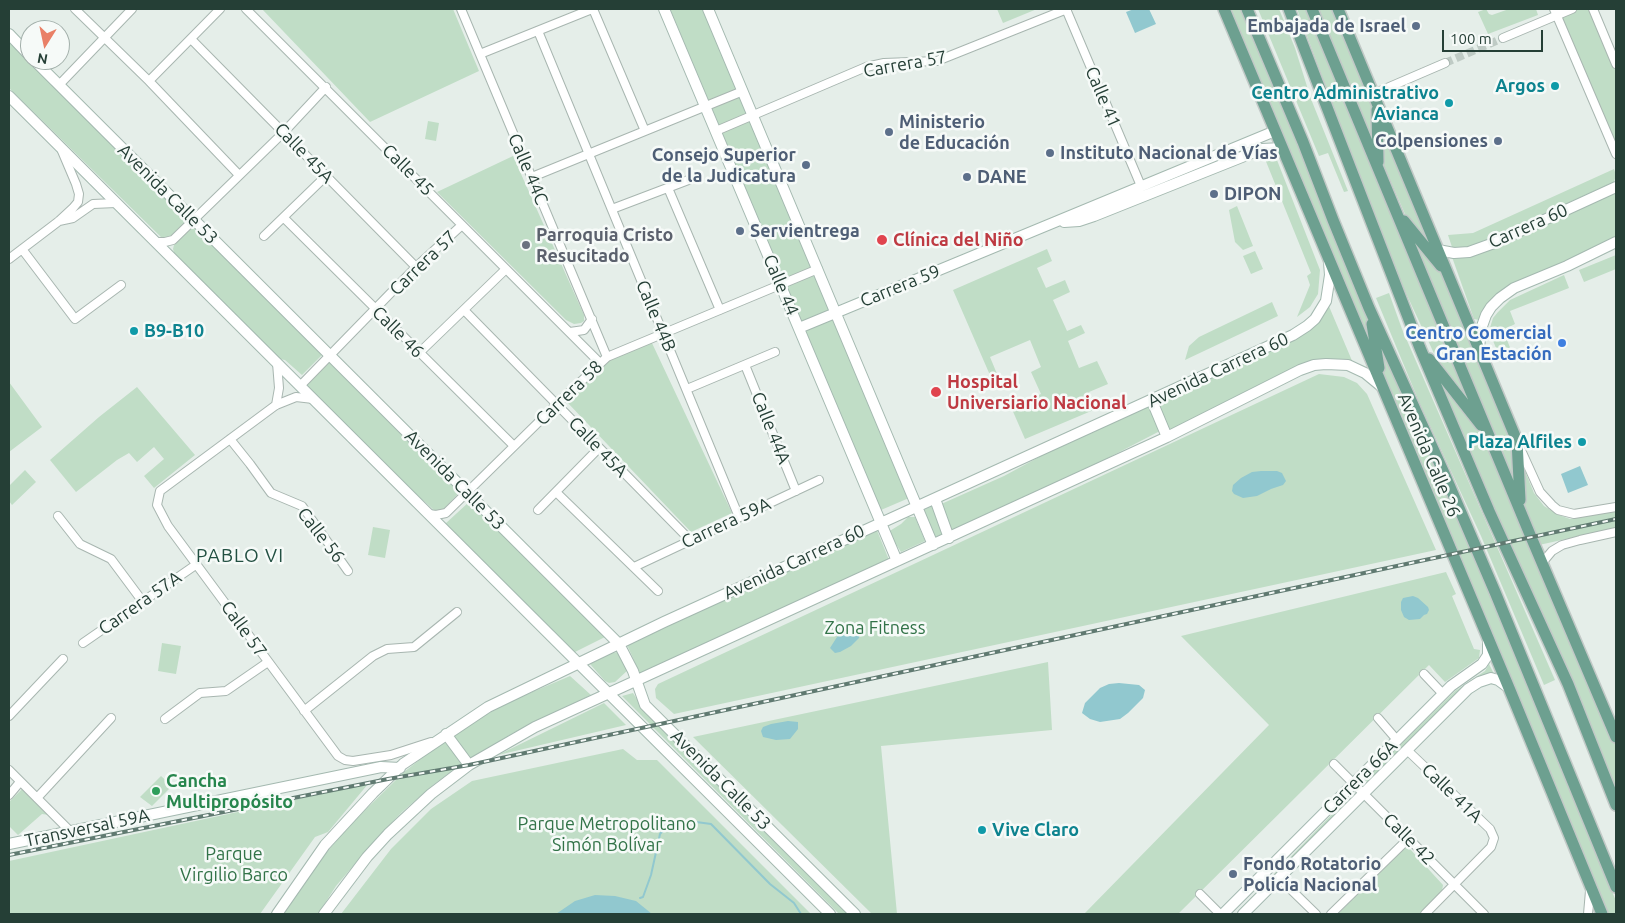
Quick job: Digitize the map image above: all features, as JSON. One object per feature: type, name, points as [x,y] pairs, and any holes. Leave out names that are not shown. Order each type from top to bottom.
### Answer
[{"type":"main road","name":"Calle 44","points":[[664,9],[898,561]]},
{"type":"main road","points":[[708,9],[933,545]]},
{"type":"main road","name":"Avenida Calle 26","points":[[1224,9],[1602,914]]},
{"type":"main road","name":"Avenida Calle 26","points":[[1248,9],[1369,308],[1495,592],[1616,887]]},
{"type":"main road","name":"Avenida Calle 26","points":[[1290,9],[1420,348],[1489,511],[1568,684],[1616,805]]},
{"type":"main road","points":[[1312,9],[1616,737]]},
{"type":"main road","points":[[1338,9],[1517,441],[1520,498],[1523,516]]},
{"type":"main road","points":[[9,34],[20,46]]},
{"type":"main road","name":"Avenida Calle 53","points":[[44,70],[618,644],[627,658],[645,705],[855,914]]},
{"type":"main road","name":"Avenida Calle 53","points":[[9,96],[830,914]]},
{"type":"main road","points":[[1375,99],[1378,168]]},
{"type":"main road","name":"Carrera 59","points":[[799,328],[1275,131]]},
{"type":"main road","name":"Carrera 59","points":[[1058,222],[1086,219],[1255,152],[1271,148],[1282,148]]},
{"type":"main road","name":"Carrera 60","points":[[1438,250],[1454,253],[1470,252],[1494,243],[1616,187]]},
{"type":"main road","points":[[1395,210],[1449,276]]},
{"type":"main road","points":[[1479,350],[1481,329],[1486,315],[1500,298],[1514,288],[1567,266],[1616,242]]},
{"type":"main road","name":"Avenida Carrera 60","points":[[277,914],[325,845],[353,814],[402,766],[488,707],[618,644],[881,522],[1284,339],[1307,326],[1319,314],[1326,301],[1330,275],[1329,260]]},
{"type":"main road","points":[[1369,308],[1382,388]]},
{"type":"main road","points":[[1420,348],[1490,437]]},
{"type":"main road","name":"Avenida Carrera 60","points":[[324,914],[345,885],[388,834],[431,794],[469,766],[520,734],[1167,437],[1300,370],[1314,365],[1336,364],[1348,366],[1365,373],[1382,388]]},
{"type":"main road","points":[[1152,400],[1167,437]]},
{"type":"main road","points":[[935,499],[949,538]]},
{"type":"main road","name":"Carrera 66A","points":[[1222,914],[1451,686],[1482,664],[1488,655],[1488,638]]},
{"type":"main road","points":[[555,675],[560,666],[561,648]]},
{"type":"main road","name":"Carrera 66A","points":[[1243,914],[1468,689],[1486,679],[1495,679],[1504,683],[1509,688]]},
{"type":"main road","points":[[446,734],[469,766]]},
{"type":"main road","name":"Transversal 59A","points":[[9,844],[381,767],[402,766]]},
{"type":"street","points":[[75,9],[149,81],[240,176]]},
{"type":"street","points":[[59,85],[132,9]]},
{"type":"street","points":[[149,81],[220,9]]},
{"type":"street","name":"Calle 45","points":[[246,9],[600,363]]},
{"type":"street","name":"Calle 44C","points":[[461,9],[607,357]]},
{"type":"street","points":[[480,54],[592,9],[645,131]]},
{"type":"street","name":"Carrera 57","points":[[716,131],[866,67],[884,63],[942,60],[1066,9]]},
{"type":"street","name":"Calle 41","points":[[1066,9],[1140,186]]},
{"type":"street","points":[[1503,38],[1555,12],[1572,9]]},
{"type":"street","points":[[1594,9],[1616,64]]},
{"type":"street","points":[[1555,12],[1612,137],[1616,154]]},
{"type":"street","name":"Calle 44B","points":[[538,31],[739,517]]},
{"type":"street","name":"Calle 45A","points":[[191,39],[416,267]]},
{"type":"street","points":[[1375,99],[1445,63]]},
{"type":"street","points":[[156,242],[173,240],[284,132],[326,87]]},
{"type":"street","points":[[532,177],[743,91]]},
{"type":"street","points":[[9,259],[59,221],[78,202],[79,194],[61,147]]},
{"type":"street","points":[[264,236],[326,176]]},
{"type":"street","points":[[612,209],[691,179]]},
{"type":"street","points":[[668,188],[720,310]]},
{"type":"street","points":[[59,221],[73,218],[98,202],[117,203]]},
{"type":"street","name":"Calle 46","points":[[284,218],[514,446]]},
{"type":"street","name":"Carrera 57","points":[[300,386],[416,267],[462,225]]},
{"type":"street","points":[[22,249],[75,319],[121,285]]},
{"type":"street","points":[[419,353],[506,269]]},
{"type":"street","name":"Carrera 58","points":[[428,514],[436,516],[446,513],[556,404],[607,357],[818,269]]},
{"type":"street","name":"Calle 45A","points":[[464,310],[690,540]]},
{"type":"street","points":[[570,332],[584,330],[592,319]]},
{"type":"street","points":[[687,389],[775,352]]},
{"type":"street","points":[[276,405],[280,388],[277,363]]},
{"type":"street","name":"Calle 44A","points":[[746,365],[796,491]]},
{"type":"street","points":[[230,439],[276,405],[296,398],[312,399]]},
{"type":"street","name":"Calle 57","points":[[230,439],[160,491],[157,505],[168,526],[338,756],[345,760],[353,761],[392,754]]},
{"type":"street","name":"Calle 56","points":[[230,439],[271,493],[302,506],[348,571]]},
{"type":"street","points":[[1517,441],[1540,492],[1558,510],[1574,514],[1616,507]]},
{"type":"street","points":[[538,510],[599,448]]},
{"type":"street","name":"Carrera 59A","points":[[634,567],[819,480]]},
{"type":"street","points":[[556,492],[658,591]]},
{"type":"street","points":[[58,516],[80,544],[111,558],[143,602]]},
{"type":"street","points":[[1542,563],[1552,551],[1562,545],[1616,532]]},
{"type":"street","name":"Carrera 57A","points":[[83,643],[197,564]]},
{"type":"street","points":[[304,711],[373,656],[387,649],[414,647],[457,612]]},
{"type":"street","points":[[9,716],[62,659]]},
{"type":"street","points":[[165,719],[200,693],[226,691],[268,662]]},
{"type":"street","points":[[1424,674],[1443,694]]},
{"type":"street","points":[[37,798],[111,718]]},
{"type":"street","points":[[1378,718],[1398,740]]},
{"type":"street","points":[[402,766],[392,754],[438,740]]},
{"type":"street","name":"Calle 41A","points":[[1407,750],[1490,829],[1494,838],[1491,847],[1454,885]]},
{"type":"street","name":"Calle 42","points":[[1334,764],[1484,914]]},
{"type":"street","points":[[9,770],[71,832]]},
{"type":"street","points":[[9,794],[20,782]]},
{"type":"street","points":[[1331,914],[1408,839]]},
{"type":"street","points":[[1280,878],[1316,914]]},
{"type":"street","points":[[1426,914],[1454,885]]},
{"type":"street","points":[[1588,914],[1590,887]]},
{"type":"street","points":[[1200,894],[1222,914]]},
{"type":"green space","points":[[262,9],[453,9],[479,71],[370,122]]},
{"type":"green space","points":[[670,9],[705,9],[909,498],[881,510]]},
{"type":"green space","points":[[997,9],[1037,9],[1003,23]]},
{"type":"green space","points":[[1229,9],[1241,9],[1273,82],[1340,254],[1368,318],[1371,348],[1331,250]]},
{"type":"green space","points":[[1258,9],[1279,9],[1295,48],[1311,99],[1348,191],[1344,192],[1328,153],[1319,156]]},
{"type":"green space","points":[[1297,9],[1307,9],[1472,408],[1438,362],[1405,291],[1371,208]]},
{"type":"green space","points":[[1318,9],[1333,9],[1374,104],[1374,148]]},
{"type":"green space","points":[[1486,9],[1492,15],[1509,9],[1536,9],[1538,15],[1488,34],[1478,12]]},
{"type":"green space","points":[[1573,9],[1589,9],[1616,72],[1616,147],[1560,14]]},
{"type":"green space","points":[[9,41],[20,52],[20,70],[38,70],[188,221],[170,239],[164,240],[9,88]]},
{"type":"green space","points":[[428,121],[439,123],[436,141],[425,139]]},
{"type":"green space","points":[[1382,124],[1433,252],[1408,221],[1381,159]]},
{"type":"green space","points":[[1275,155],[1320,270],[1318,294],[1310,307],[1297,317],[1310,285],[1307,276],[1311,273],[1265,159]]},
{"type":"green space","points":[[513,156],[584,315],[584,321],[581,323],[574,324],[566,320],[437,192]]},
{"type":"green space","points":[[1614,169],[1616,175],[1614,182],[1479,243],[1466,248],[1456,249],[1452,247],[1448,235],[1473,233]]},
{"type":"green space","points":[[1616,191],[1616,239],[1503,290],[1487,304],[1479,320],[1474,319],[1452,257]]},
{"type":"green space","points":[[1237,206],[1253,246],[1243,250],[1235,242],[1229,210]]},
{"type":"green space","points":[[194,226],[323,354],[302,375],[285,360],[279,359],[175,256],[174,245]]},
{"type":"green space","points":[[1411,239],[1444,277],[1514,444],[1515,486]]},
{"type":"green space","points":[[1047,249],[1052,261],[1037,268],[1046,288],[1065,280],[1070,292],[1053,300],[1067,331],[1081,325],[1085,333],[1068,341],[1079,368],[1097,361],[1108,384],[1089,392],[1096,409],[1025,439],[1011,407],[1041,394],[1031,372],[1041,367],[1030,340],[990,357],[1002,386],[996,389],[953,290]]},
{"type":"green space","points":[[1255,251],[1263,269],[1251,274],[1243,256]]},
{"type":"green space","points":[[1616,255],[1616,269],[1584,282],[1579,270]]},
{"type":"green space","points":[[1564,275],[1569,288],[1510,311],[1515,324],[1503,330],[1513,355],[1501,360],[1489,331],[1493,318],[1510,300]]},
{"type":"green space","points":[[1389,293],[1402,329],[1555,680],[1544,685],[1481,536],[1420,404],[1376,298]]},
{"type":"green space","points":[[1272,302],[1278,316],[1185,360],[1189,346],[1199,337]]},
{"type":"green space","points":[[1328,304],[1353,363],[1306,364],[1171,429],[1167,428],[1158,404],[1159,402],[1293,340]]},
{"type":"green space","points":[[1379,339],[1501,620],[1616,901],[1616,914],[1607,914],[1386,383],[1380,361]]},
{"type":"green space","points":[[651,341],[732,513],[691,532],[566,401],[608,359]]},
{"type":"green space","points":[[331,361],[458,490],[457,495],[441,512],[435,511],[424,501],[415,497],[305,387]]},
{"type":"green space","points":[[1435,373],[1484,435],[1616,746],[1616,793]]},
{"type":"green space","name":"Zona Fitness","points":[[1319,374],[1344,377],[1357,383],[1367,394],[1436,550],[674,714],[656,698],[655,689],[658,684]]},
{"type":"green space","points":[[9,382],[42,427],[9,452]]},
{"type":"green space","points":[[137,387],[195,455],[154,488],[144,476],[164,459],[154,447],[137,462],[129,453],[76,492],[50,460]]},
{"type":"green space","points":[[1148,407],[1151,408],[1159,429],[1158,432],[1079,473],[950,531],[939,505],[1004,476],[1065,443]]},
{"type":"green space","points":[[1522,464],[1534,493],[1544,506],[1570,519],[1616,511],[1616,528],[1539,545],[1525,508]]},
{"type":"green space","points":[[25,470],[36,482],[12,505],[9,501],[9,486]]},
{"type":"green space","points":[[469,502],[605,637],[573,653],[445,524]]},
{"type":"green space","points":[[932,506],[943,534],[935,537],[924,510]]},
{"type":"green space","points":[[908,517],[915,517],[925,541],[901,552],[888,532]]},
{"type":"green space","points":[[373,527],[390,530],[385,558],[368,555]]},
{"type":"green space","points":[[876,528],[889,560],[640,673],[627,645]]},
{"type":"green space","points":[[1446,572],[1456,594],[1452,596],[1474,649],[1480,650],[1479,658],[1445,682],[1429,665],[1178,914],[1084,914],[1269,725],[1181,636]]},
{"type":"green space","points":[[162,643],[181,646],[176,674],[158,671]]},
{"type":"green space","points":[[618,652],[628,670],[615,682],[609,683],[590,664]]},
{"type":"green space","points":[[1048,662],[1052,730],[881,746],[897,914],[872,914],[693,737]]},
{"type":"green space","points":[[1489,664],[1495,676],[1484,675],[1467,685],[1368,782],[1365,780],[1455,691],[1485,671]]},
{"type":"green space","points":[[570,676],[591,695],[513,733],[460,765],[433,785],[402,812],[378,837],[336,886],[318,914],[284,914],[322,858],[347,828],[404,772],[441,743],[478,719],[511,701]]},
{"type":"green space","points":[[633,693],[647,715],[670,735],[847,914],[839,914],[622,696]]},
{"type":"green space","points":[[604,703],[626,725],[498,755]]},
{"type":"green space","name":"Parque Metropolitano Simón Bolívar","points":[[623,749],[637,760],[657,760],[811,914],[341,914],[391,849],[431,809],[472,781]]},
{"type":"green space","name":"Cancha Multipropósito","points":[[161,776],[172,786],[152,806],[140,797]]},
{"type":"green space","name":"Parque Virgilio Barco","points":[[368,784],[328,832],[315,837],[260,914],[9,914],[9,861]]},
{"type":"green space","points":[[22,789],[49,815],[42,814],[18,835],[9,826],[9,802]]},
{"type":"green space","points":[[1345,801],[1347,803],[1238,913],[1237,912]]},
{"type":"green space","points":[[1405,848],[1410,849],[1443,885],[1442,891],[1419,914],[1338,914]]},
{"type":"water","points":[[1134,9],[1149,9],[1156,24],[1135,33],[1126,12]]},
{"type":"water","points":[[1580,466],[1588,485],[1568,493],[1561,474]]},
{"type":"water","points":[[1277,471],[1282,473],[1286,481],[1283,485],[1257,496],[1243,498],[1234,494],[1232,491],[1233,485],[1241,478],[1252,472]]},
{"type":"water","points":[[1413,596],[1418,598],[1429,610],[1420,619],[1409,620],[1404,617],[1401,610],[1401,602],[1403,598]]},
{"type":"water","points":[[855,628],[860,633],[859,638],[851,646],[835,653],[830,648],[837,637],[845,630]]},
{"type":"water","points":[[1109,684],[1139,685],[1145,690],[1143,698],[1128,713],[1120,719],[1100,722],[1090,719],[1082,713],[1085,703],[1100,688]]},
{"type":"water","points":[[788,721],[798,722],[798,729],[790,739],[776,740],[763,737],[761,731],[763,727]]},
{"type":"water","points":[[595,895],[615,896],[636,901],[652,914],[556,914],[575,901]]},
{"type":"waterway","points":[[640,898],[643,897],[651,875],[660,834],[666,827],[689,821],[711,824],[770,884],[794,903],[801,914]]},
{"type":"tunnel","points":[[1445,63],[1503,38]]},
{"type":"railway","points":[[9,855],[388,779],[469,765],[1616,519]]},
{"type":"place","name":"Embajada de Israel","points":[[1416,26]]},
{"type":"place","name":"Argos","points":[[1555,86]]},
{"type":"place","name":"Centro Administrativo Avianca","points":[[1449,103]]},
{"type":"place","name":"Ministerio de Educación","points":[[889,132]]},
{"type":"place","name":"Colpensiones","points":[[1498,141]]},
{"type":"place","name":"Instituto Nacional de Vías","points":[[1050,153]]},
{"type":"place","name":"Consejo Superior de la Judicatura","points":[[806,165]]},
{"type":"place","name":"DANE","points":[[967,177]]},
{"type":"place","name":"DIPON","points":[[1214,194]]},
{"type":"place","name":"Servientrega","points":[[740,231]]},
{"type":"place","name":"Clínica del Niño","points":[[882,240]]},
{"type":"place","name":"Parroquia Cristo Resucitado","points":[[526,245]]},
{"type":"place","name":"B9-B10","points":[[134,331]]},
{"type":"place","name":"Centro Comercial Gran Estación","points":[[1562,343]]},
{"type":"place","name":"Hospital Universiario Nacional","points":[[936,392]]},
{"type":"place","name":"Plaza Alfiles","points":[[1582,442]]},
{"type":"place","name":"Cancha Multipropósito","points":[[156,791]]},
{"type":"place","name":"Vive Claro","points":[[982,830]]},
{"type":"place","name":"Fondo Rotatorio Policía Nacional","points":[[1233,874]]},
{"type":"district","name":"PABLO VI","points":[[240,556]]}]
